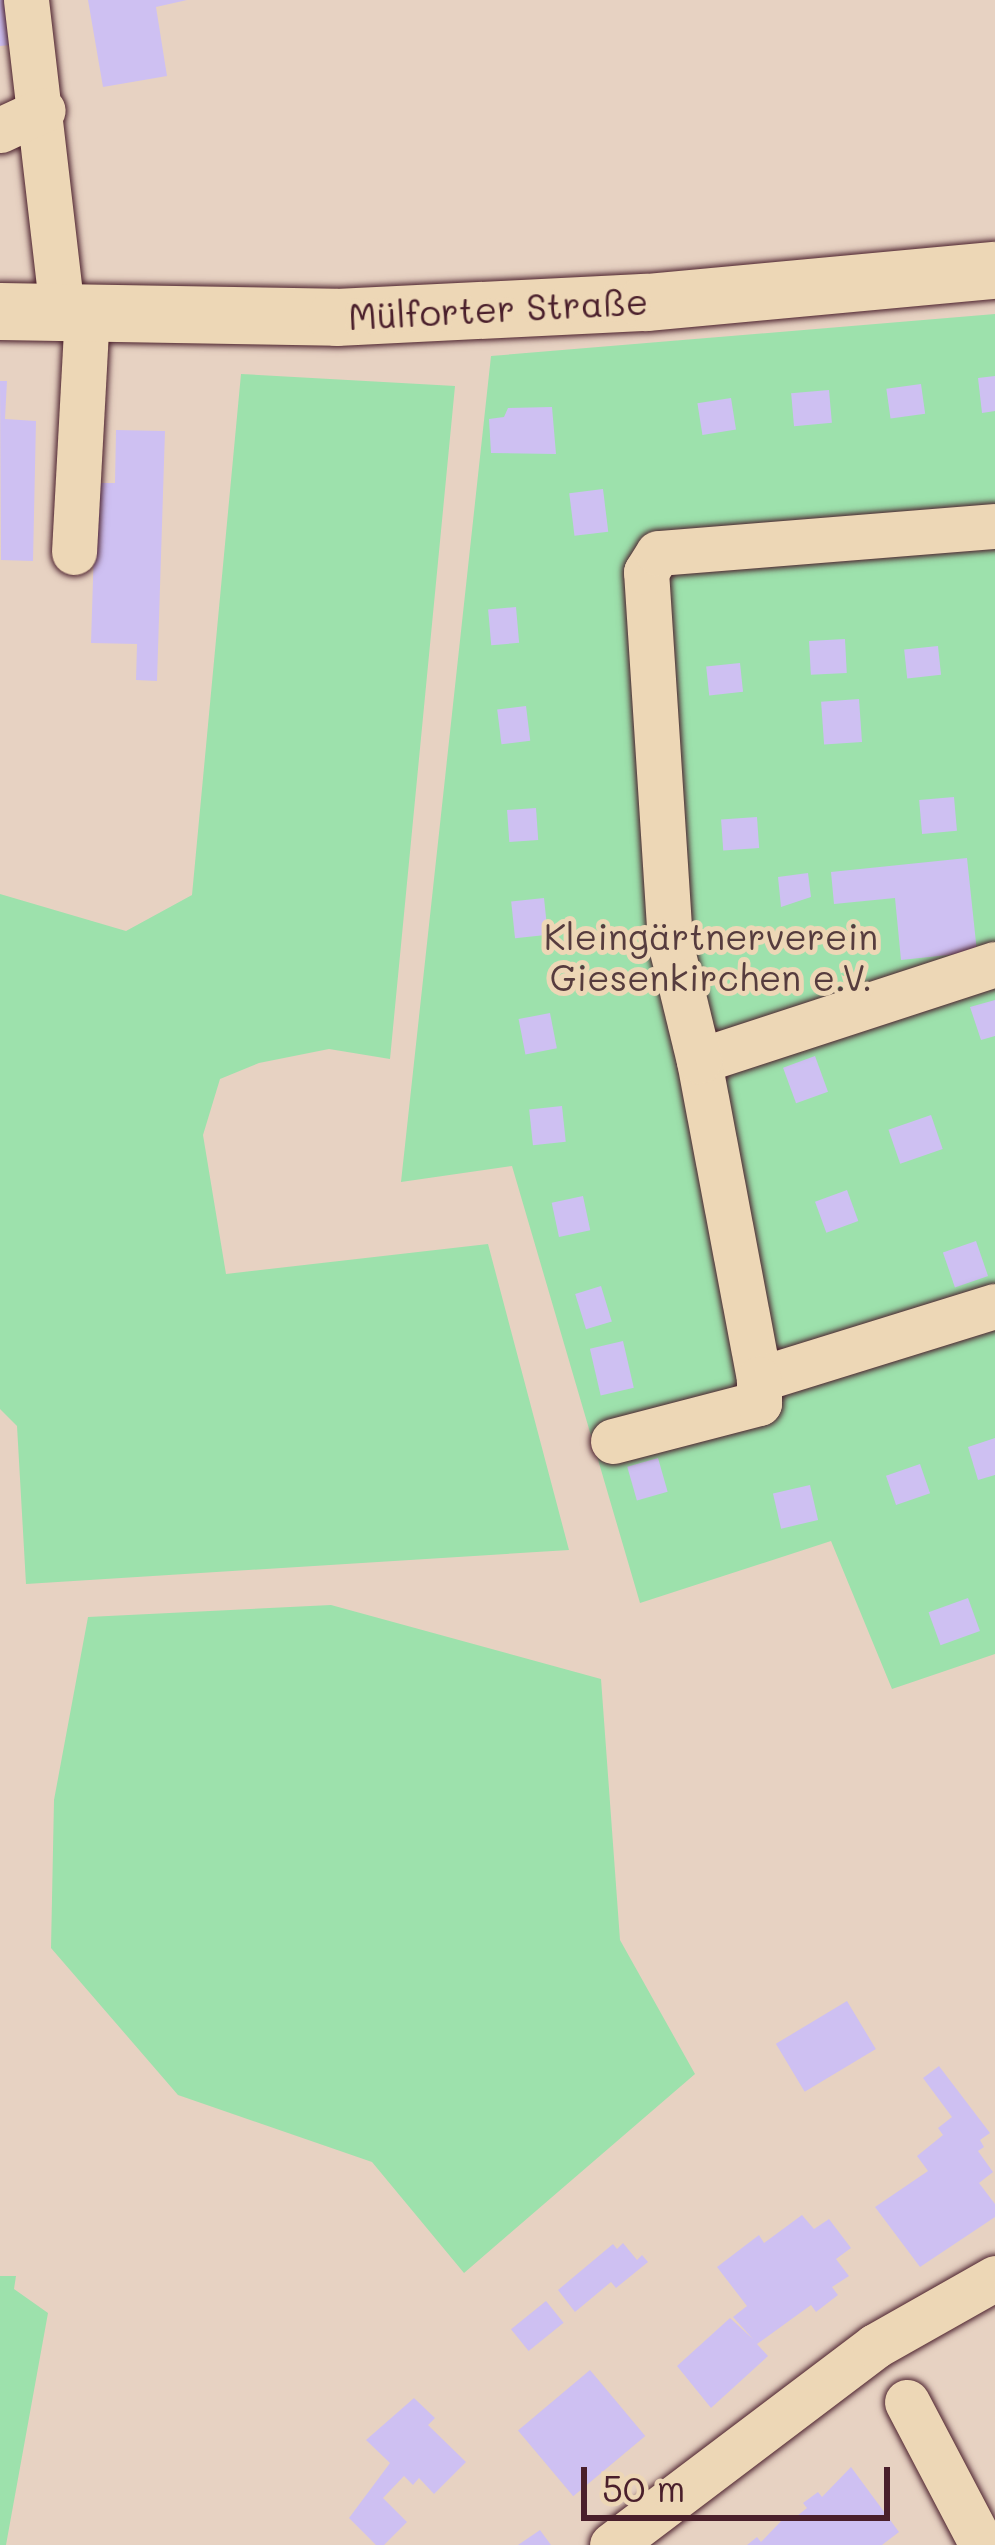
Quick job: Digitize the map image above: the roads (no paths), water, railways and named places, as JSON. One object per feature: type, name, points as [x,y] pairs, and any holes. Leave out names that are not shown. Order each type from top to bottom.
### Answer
[{"type":"main road","name":"Mülforter Straße","points":[[0,311],[384,315],[646,302],[995,270]]},
{"type":"street","points":[[26,0],[74,312],[74,552]]},
{"type":"street","points":[[0,130],[43,110]]},
{"type":"street","points":[[613,1441],[759,1403],[759,1379],[699,1061],[670,942],[646,572],[658,554],[995,526]]},
{"type":"street","points":[[699,1061],[995,964]]},
{"type":"street","points":[[759,1379],[995,1306]]},
{"type":"street","points":[[612,2545],[875,2346],[995,2278]]},
{"type":"street","points":[[908,2402],[982,2545]]},
{"type":"park label","name":"Kleingärtnerverein Giesenkirchen e.V.","points":[[711,956]]}]
